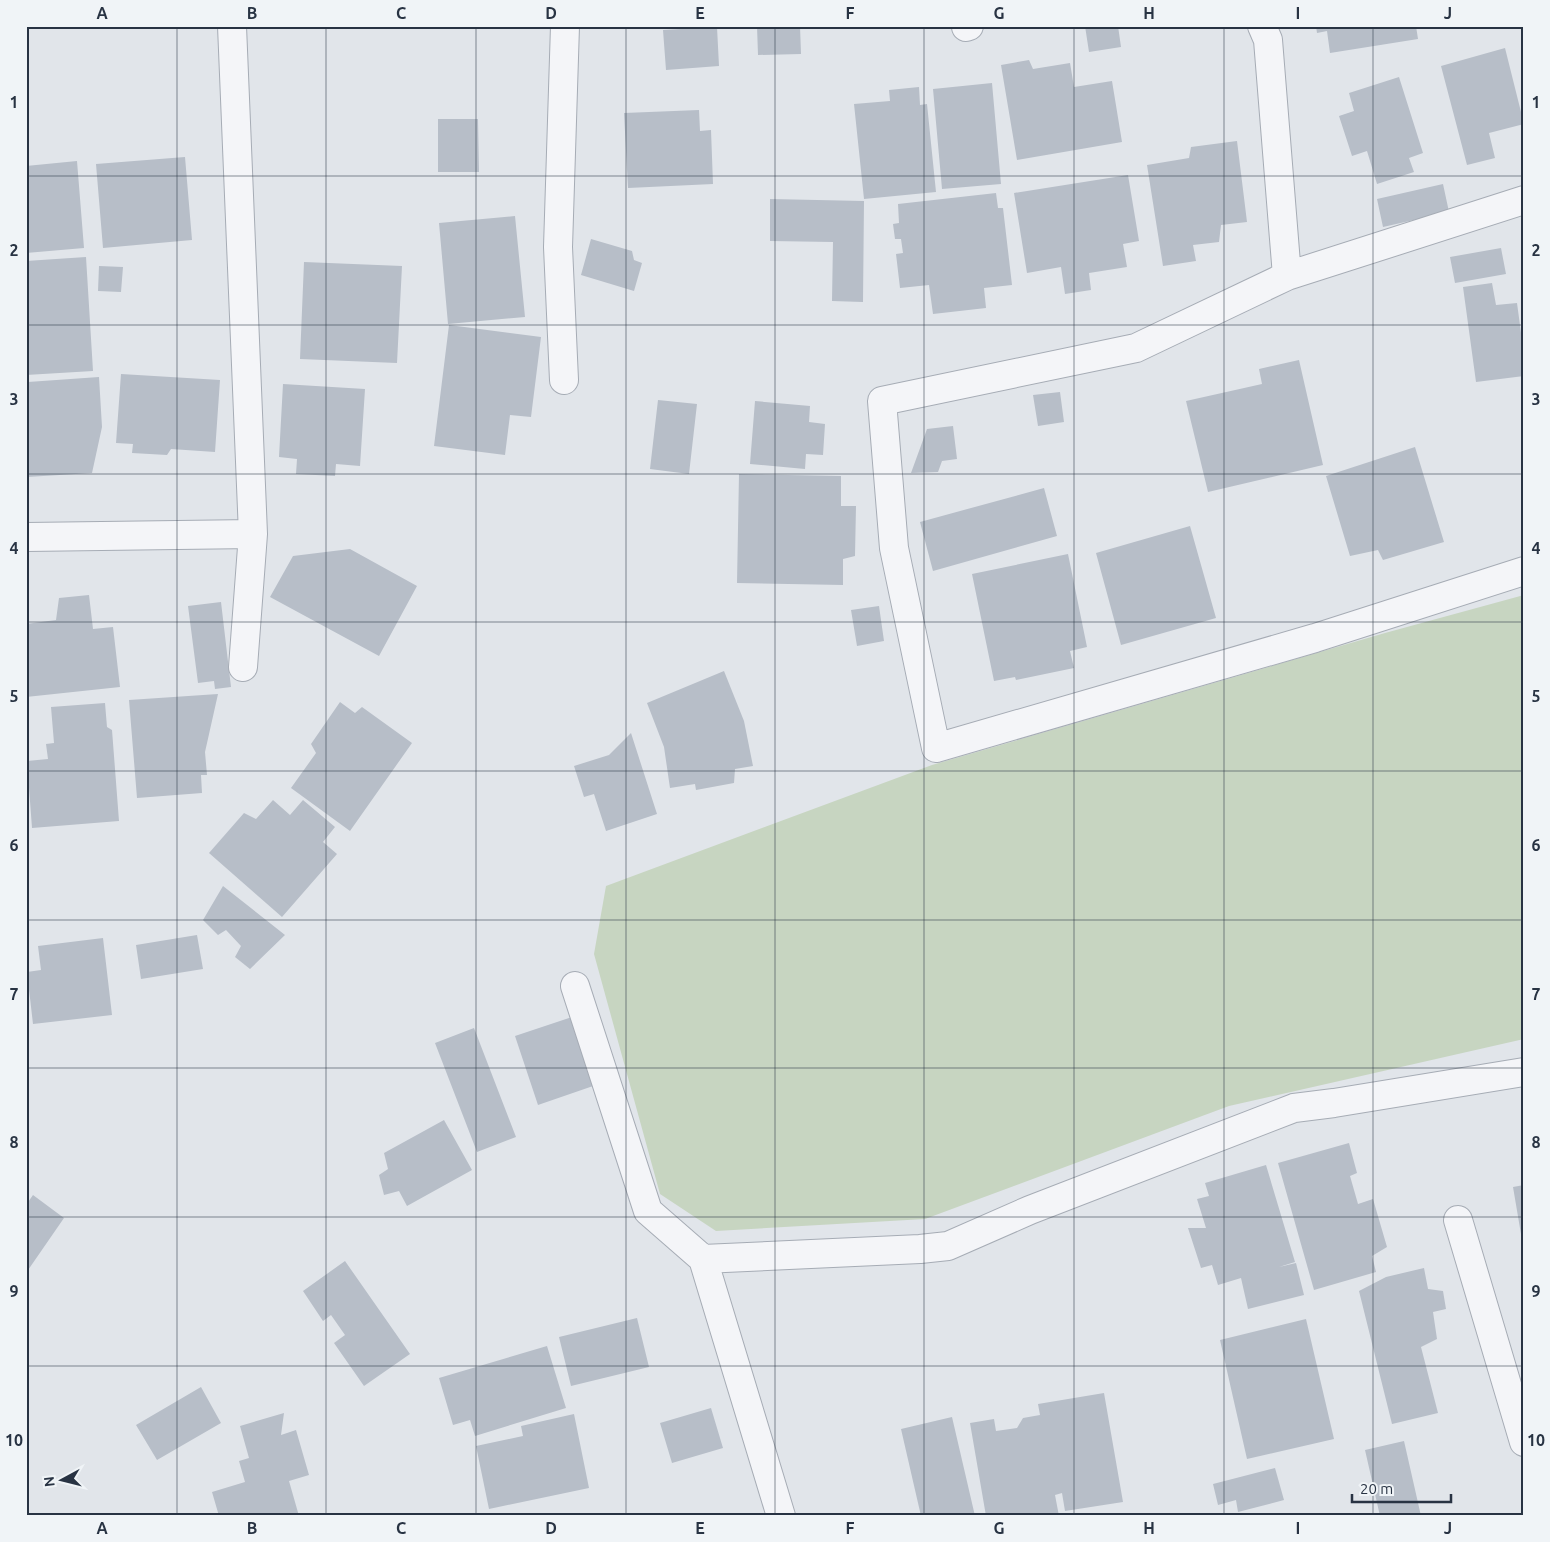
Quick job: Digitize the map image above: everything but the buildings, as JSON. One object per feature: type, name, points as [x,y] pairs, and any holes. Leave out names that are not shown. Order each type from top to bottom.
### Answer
[{"type":"street","points":[[232,26],[253,534],[243,668]]},
{"type":"street","points":[[564,380],[558,247],[565,26]]},
{"type":"street","points":[[1262,26],[1268,40],[1287,276]]},
{"type":"street","points":[[1524,200],[1287,276],[1136,348],[882,401],[894,548],[936,748],[1315,638],[1524,571]]},
{"type":"street","points":[[26,537],[253,534]]},
{"type":"street","points":[[575,986],[648,1211],[703,1259],[781,1516]]},
{"type":"street","points":[[703,1259],[920,1249],[948,1246],[1030,1210],[1294,1108],[1524,1072]]},
{"type":"street","points":[[1458,1220],[1524,1442]]},
{"type":"green space","points":[[1524,595],[1524,1039],[1229,1106],[925,1219],[716,1231],[660,1194],[594,954],[606,886],[932,765],[1385,633]]}]
